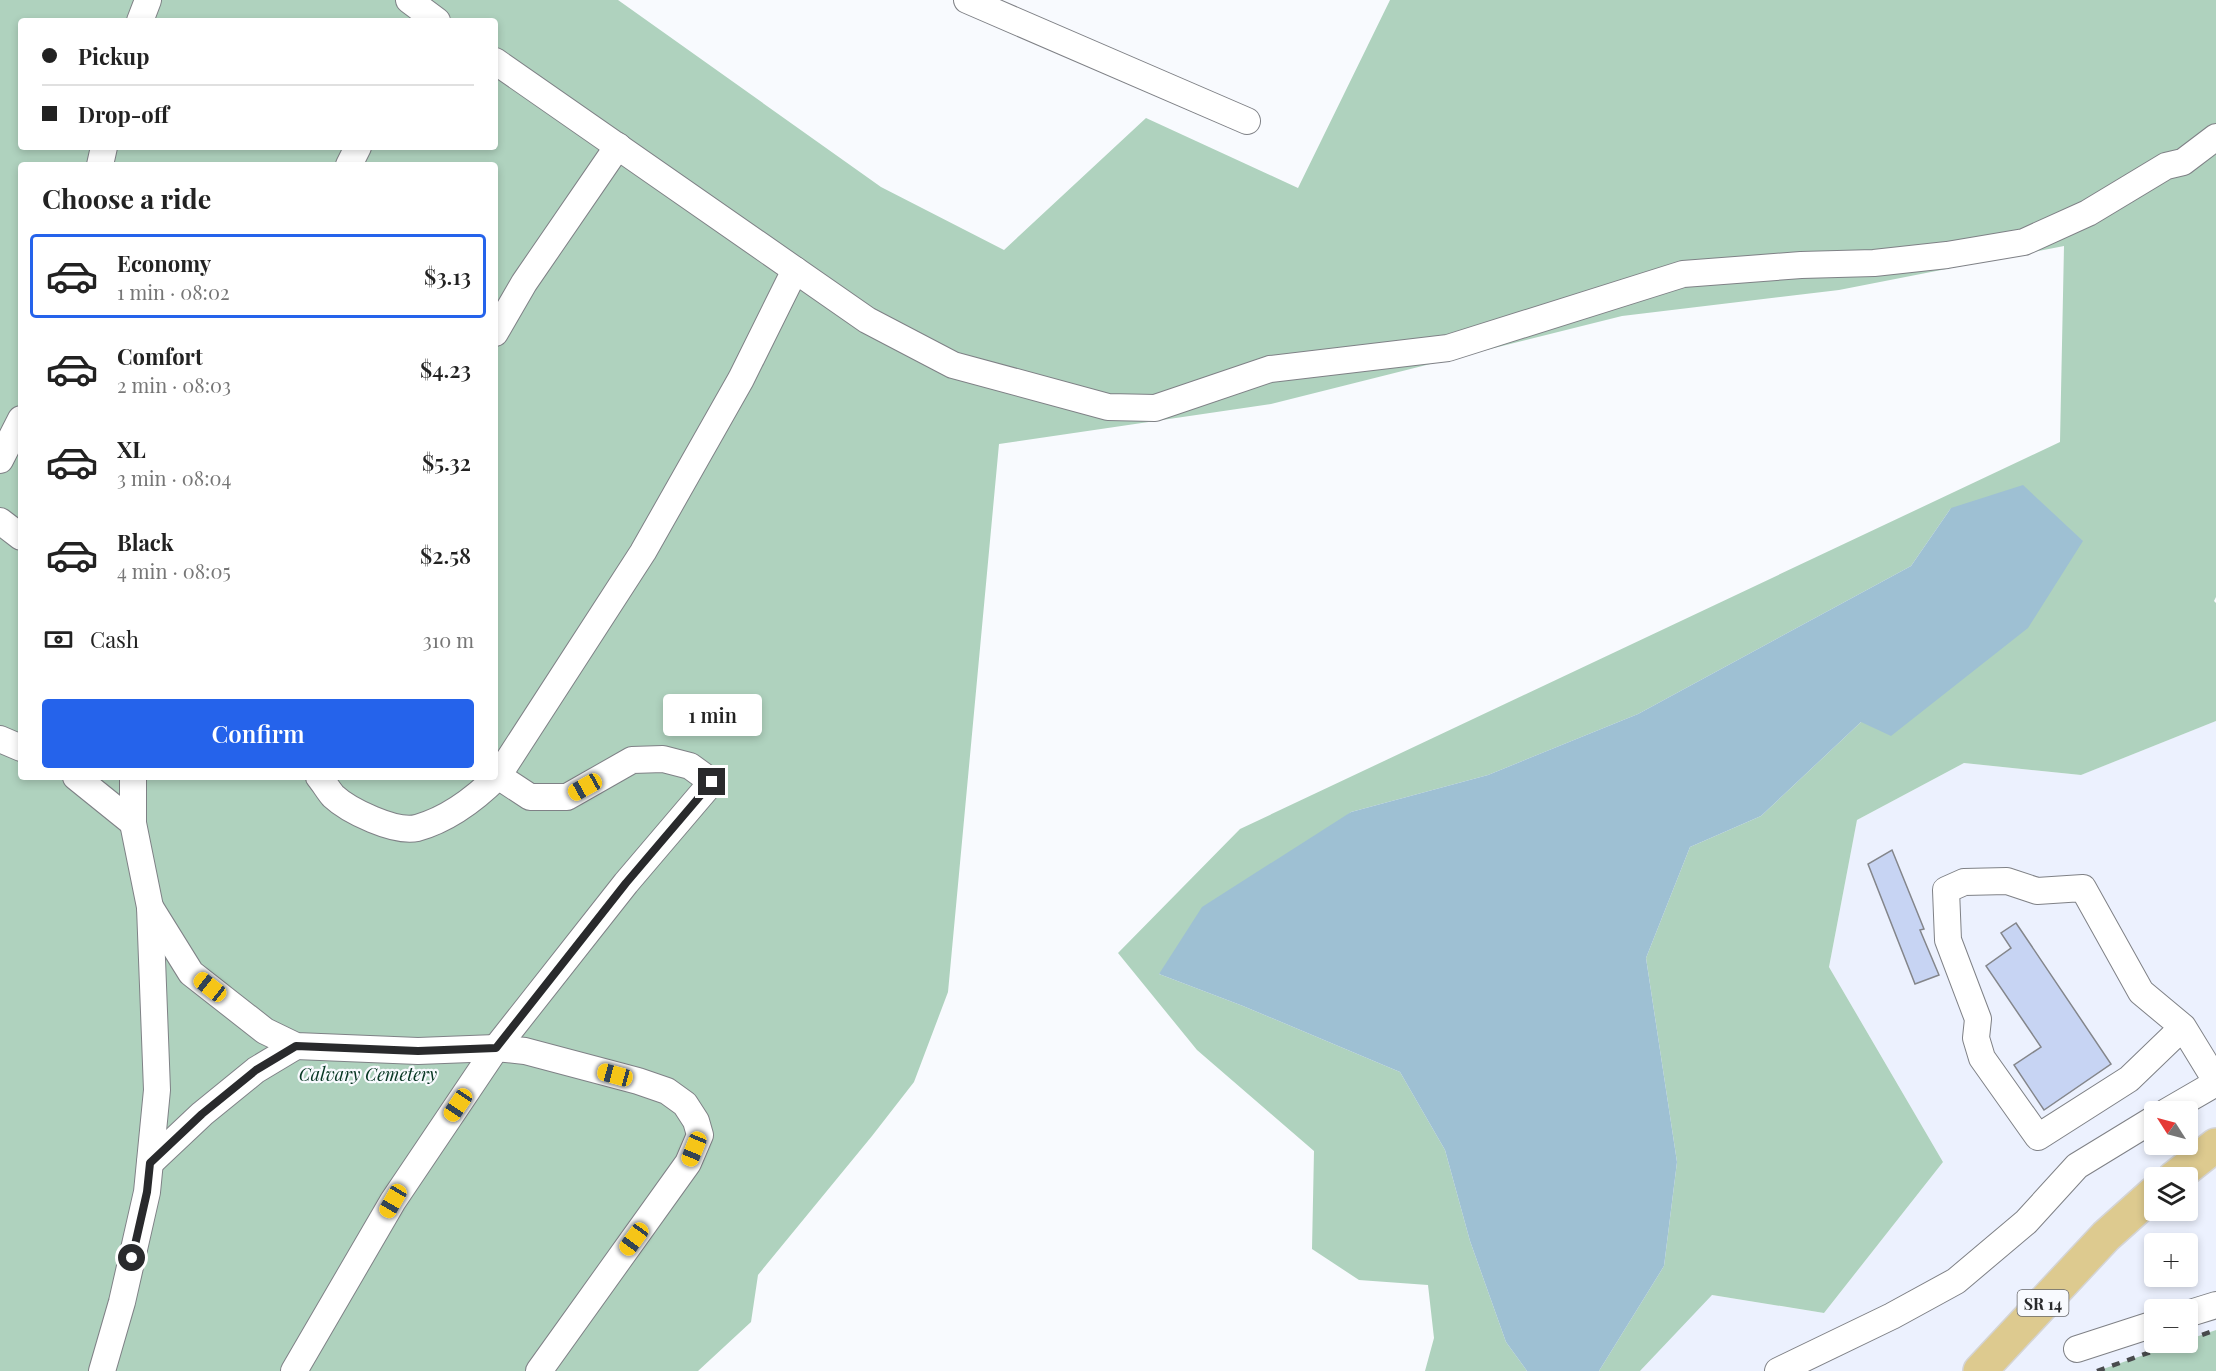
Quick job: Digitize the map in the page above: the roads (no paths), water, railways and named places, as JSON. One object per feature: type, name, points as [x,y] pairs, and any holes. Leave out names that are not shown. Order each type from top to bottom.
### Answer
[{"type":"main road","points":[[2189,1167],[2215,1147]]},
{"type":"main road","name":"SR 14","points":[[1980,1371],[2106,1236],[2144,1202]]},
{"type":"street","points":[[141,18],[148,0]]},
{"type":"street","points":[[967,0],[1247,120]]},
{"type":"street","points":[[498,63],[867,320],[953,365],[1108,407],[1155,408],[1270,369],[1448,348],[1683,274],[1800,265],[1874,263],[1947,255],[2024,242],[2088,213],[2166,166],[2183,162],[2216,137]]},
{"type":"street","points":[[498,328],[524,283],[618,146]]},
{"type":"street","points":[[294,1371],[393,1201],[496,1048],[626,883],[712,782],[690,766],[663,759],[632,760],[567,797],[530,797],[498,776],[643,552],[741,379],[795,270]]},
{"type":"street","points":[[0,460],[18,424]]},
{"type":"street","points":[[0,521],[18,535]]},
{"type":"street","points":[[0,738],[18,733]]},
{"type":"street","points":[[0,738],[18,747]]},
{"type":"street","points":[[80,780],[133,823]]},
{"type":"street","points":[[102,1371],[125,1291],[147,1192],[158,1090],[150,907],[133,823],[133,780]]},
{"type":"street","points":[[321,780],[334,796],[363,816],[388,825],[415,828],[449,815],[479,795],[494,780]]},
{"type":"street","points":[[2183,1027],[2129,1079],[2038,1137],[1982,1058],[1976,1038],[1978,1019],[1948,940],[1946,890],[1965,882],[2007,881],[2037,891],[2083,888],[2141,992],[2183,1027],[2216,1082],[2184,1101]]},
{"type":"street","points":[[150,907],[191,973],[265,1030],[296,1046],[418,1051],[496,1048],[525,1051],[667,1090],[685,1104],[696,1121],[700,1135],[688,1163],[539,1371]]},
{"type":"street","points":[[150,1163],[202,1114],[256,1070],[296,1046]]},
{"type":"street","points":[[1778,1371],[1892,1316],[1956,1281],[2026,1222],[2077,1166],[2144,1125]]},
{"type":"street","points":[[2198,1311],[2216,1305]]},
{"type":"street","points":[[2077,1348],[2144,1327]]},
{"type":"water","points":[[2023,485],[2083,541],[2028,628],[1891,736],[1861,722],[1761,816],[1690,847],[1646,958],[1677,1162],[1664,1266],[1599,1371],[1527,1371],[1506,1342],[1470,1241],[1445,1150],[1400,1072],[1243,1006],[1159,974],[1202,907],[1351,812],[1488,775],[1638,714],[1911,566],[1951,508]]},
{"type":"railway","points":[[2198,1336],[2216,1330]]},
{"type":"railway","points":[[2097,1371],[2148,1353]]},
{"type":"park label","name":"Calvary Cemetery","points":[[368,1074]]}]
